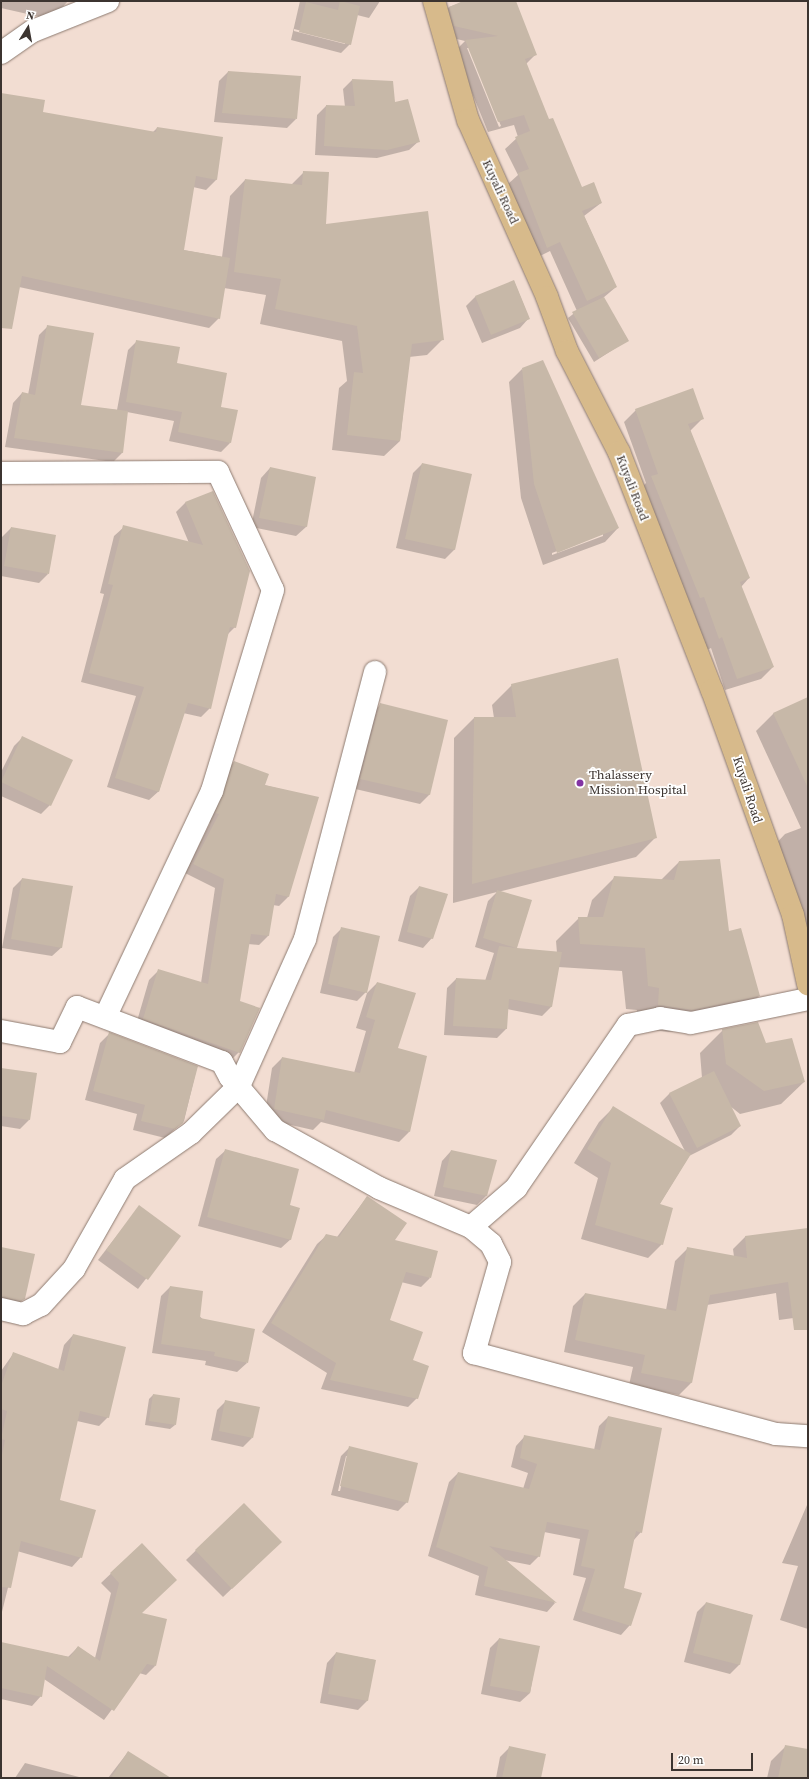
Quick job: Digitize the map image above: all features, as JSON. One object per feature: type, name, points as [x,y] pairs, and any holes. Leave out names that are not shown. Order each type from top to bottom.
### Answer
[{"type":"main road","name":"Kuyali Road","points":[[434,1],[468,120],[545,291],[567,352],[619,452],[712,690],[793,915],[808,984]]},
{"type":"street","points":[[1,53],[33,30],[108,1]]},
{"type":"street","points":[[1,473],[218,472],[273,590],[212,791],[105,1017]]},
{"type":"street","points":[[1,1309],[23,1314],[41,1305],[74,1269],[125,1178],[191,1133],[239,1086],[305,939],[375,672]]},
{"type":"street","points":[[471,1227],[516,1188],[628,1025],[660,1018],[691,1023],[808,999]]},
{"type":"street","points":[[1,1031],[60,1042],[77,1007],[222,1062],[239,1086],[275,1130],[379,1188],[471,1227],[491,1244],[500,1262],[474,1353],[776,1434],[808,1436]]},
{"type":"building","points":[[340,1],[360,6],[351,45],[299,32],[306,2],[338,10]]},
{"type":"building","points":[[463,1],[516,1],[537,55],[525,59],[549,119],[553,118],[582,187],[594,182],[602,203],[582,211],[617,287],[587,301],[560,242],[547,248],[518,173],[529,169],[515,137],[530,131],[524,115],[498,122],[465,40],[498,36],[454,26],[449,7]]},
{"type":"building","points":[[228,71],[301,76],[297,119],[222,113]]},
{"type":"building","points":[[352,79],[393,81],[395,102],[408,99],[420,142],[387,150],[324,146],[326,105],[355,106]]},
{"type":"building","points":[[1,93],[45,100],[43,112],[156,132],[157,127],[223,137],[217,180],[196,176],[184,250],[230,258],[220,319],[22,276],[12,329],[1,328]]},
{"type":"building","points":[[303,171],[329,172],[326,224],[428,211],[444,340],[412,344],[400,441],[347,435],[354,372],[363,373],[357,326],[275,309],[281,279],[234,272],[245,179],[302,185]]},
{"type":"building","points":[[514,280],[530,319],[491,335],[475,296]]},
{"type":"building","points":[[604,297],[629,341],[599,358],[572,312]]},
{"type":"building","points":[[47,325],[94,333],[81,405],[128,411],[123,453],[14,438],[22,392],[35,395]]},
{"type":"building","points":[[136,340],[180,347],[177,363],[227,373],[221,407],[238,410],[231,443],[178,432],[182,412],[126,402]]},
{"type":"building","points":[[543,360],[619,528],[557,553],[534,484],[522,368]]},
{"type":"building","points":[[693,388],[704,419],[688,424],[750,578],[740,582],[774,667],[737,679],[722,637],[719,639],[704,597],[700,598],[651,476],[658,474],[635,409]]},
{"type":"building","points":[[422,463],[472,474],[455,550],[405,539]]},
{"type":"building","points":[[270,467],[316,477],[307,527],[259,518]]},
{"type":"building","points":[[213,491],[250,571],[236,628],[230,627],[211,709],[188,703],[159,792],[115,778],[144,687],[89,673],[113,585],[108,584],[123,525],[203,545],[185,502]]},
{"type":"building","points":[[11,527],[56,535],[49,574],[4,566]]},
{"type":"building","points":[[618,658],[657,838],[472,884],[474,717],[516,717],[511,684]]},
{"type":"building","points":[[808,697],[808,788],[773,713]]},
{"type":"building","points":[[380,703],[448,720],[430,795],[360,779]]},
{"type":"building","points":[[22,736],[73,760],[51,806],[1,782]]},
{"type":"building","points":[[234,761],[269,774],[265,785],[319,797],[289,897],[276,894],[269,936],[251,934],[240,1001],[260,1008],[240,1053],[143,1019],[158,969],[208,984],[224,879],[193,864],[219,814],[215,813]]},
{"type":"building","points":[[720,859],[729,931],[741,928],[760,996],[692,1010],[658,1005],[659,988],[648,986],[645,948],[580,944],[578,917],[603,917],[614,876],[674,880],[679,861]]},
{"type":"building","points":[[22,878],[73,886],[62,948],[11,939]]},
{"type":"building","points":[[419,886],[448,894],[433,939],[407,932]]},
{"type":"building","points":[[497,890],[532,900],[517,948],[562,952],[552,1007],[509,999],[507,1029],[453,1026],[456,978],[491,980],[499,946],[516,948],[483,938]]},
{"type":"building","points":[[341,927],[380,936],[367,993],[328,984]]},
{"type":"building","points":[[377,982],[416,993],[398,1048],[427,1056],[410,1132],[326,1110],[324,1120],[274,1109],[282,1057],[360,1073],[375,1020],[366,1017]]},
{"type":"building","points":[[758,1022],[766,1043],[792,1038],[805,1082],[764,1091],[726,1064],[722,1029]]},
{"type":"building","points":[[109,1032],[198,1066],[183,1123],[175,1129],[141,1121],[145,1105],[93,1091]]},
{"type":"building","points":[[1,1068],[37,1073],[30,1120],[1,1116]]},
{"type":"building","points":[[714,1071],[741,1126],[697,1148],[669,1093]]},
{"type":"building","points":[[613,1106],[691,1154],[660,1204],[673,1208],[663,1245],[595,1225],[611,1163],[587,1149]]},
{"type":"building","points":[[225,1149],[299,1169],[290,1205],[300,1208],[291,1240],[207,1217]]},
{"type":"building","points":[[451,1150],[497,1160],[487,1196],[443,1187]]},
{"type":"building","points":[[367,1196],[407,1223],[395,1240],[438,1251],[431,1278],[406,1272],[390,1320],[423,1332],[413,1360],[429,1366],[418,1399],[330,1380],[336,1363],[271,1323],[326,1234],[339,1237]]},
{"type":"building","points":[[139,1205],[181,1236],[148,1280],[106,1250]]},
{"type":"building","points":[[808,1228],[808,1330],[794,1330],[788,1282],[710,1295],[692,1383],[641,1373],[645,1355],[575,1340],[585,1293],[676,1311],[687,1247],[747,1258],[745,1236]]},
{"type":"building","points":[[1,1247],[35,1254],[25,1299],[21,1301],[1,1297]]},
{"type":"building","points":[[170,1286],[203,1291],[200,1318],[255,1329],[248,1363],[214,1356],[215,1352],[161,1344]]},
{"type":"building","points":[[73,1334],[126,1347],[109,1418],[80,1411],[60,1500],[96,1510],[82,1558],[21,1541],[11,1588],[1,1587],[1,1460],[5,1440],[1,1439],[7,1411],[1,1409],[1,1386],[13,1352],[64,1371]]},
{"type":"building","points":[[153,1394],[180,1398],[176,1425],[149,1421]]},
{"type":"building","points":[[225,1400],[260,1407],[253,1438],[219,1431]]},
{"type":"building","points":[[608,1416],[662,1428],[642,1533],[636,1531],[624,1588],[642,1593],[631,1626],[582,1611],[595,1569],[581,1566],[589,1530],[547,1522],[540,1557],[489,1546],[557,1603],[484,1586],[488,1567],[436,1547],[458,1472],[529,1489],[537,1464],[520,1458],[524,1435],[600,1450]]},
{"type":"building","points":[[349,1446],[418,1463],[408,1503],[340,1486]]},
{"type":"building","points":[[244,1503],[282,1542],[232,1589],[195,1550]]},
{"type":"building","points":[[142,1543],[177,1580],[142,1613],[167,1619],[156,1666],[147,1664],[114,1711],[47,1666],[42,1697],[1,1688],[1,1642],[70,1657],[78,1646],[100,1661],[119,1583],[110,1573]]},
{"type":"building","points":[[706,1602],[753,1615],[740,1665],[693,1653]]},
{"type":"building","points":[[499,1638],[540,1646],[530,1693],[490,1686]]},
{"type":"building","points":[[336,1652],[376,1660],[368,1701],[328,1694]]},
{"type":"building","points":[[785,1745],[808,1749],[808,1778],[778,1778]]},
{"type":"building","points":[[509,1746],[546,1754],[541,1778],[502,1778]]},
{"type":"building","points":[[128,1751],[171,1778],[111,1778]]},
{"type":"place","name":"Thalassery Mission Hospital","points":[[580,783]]}]
